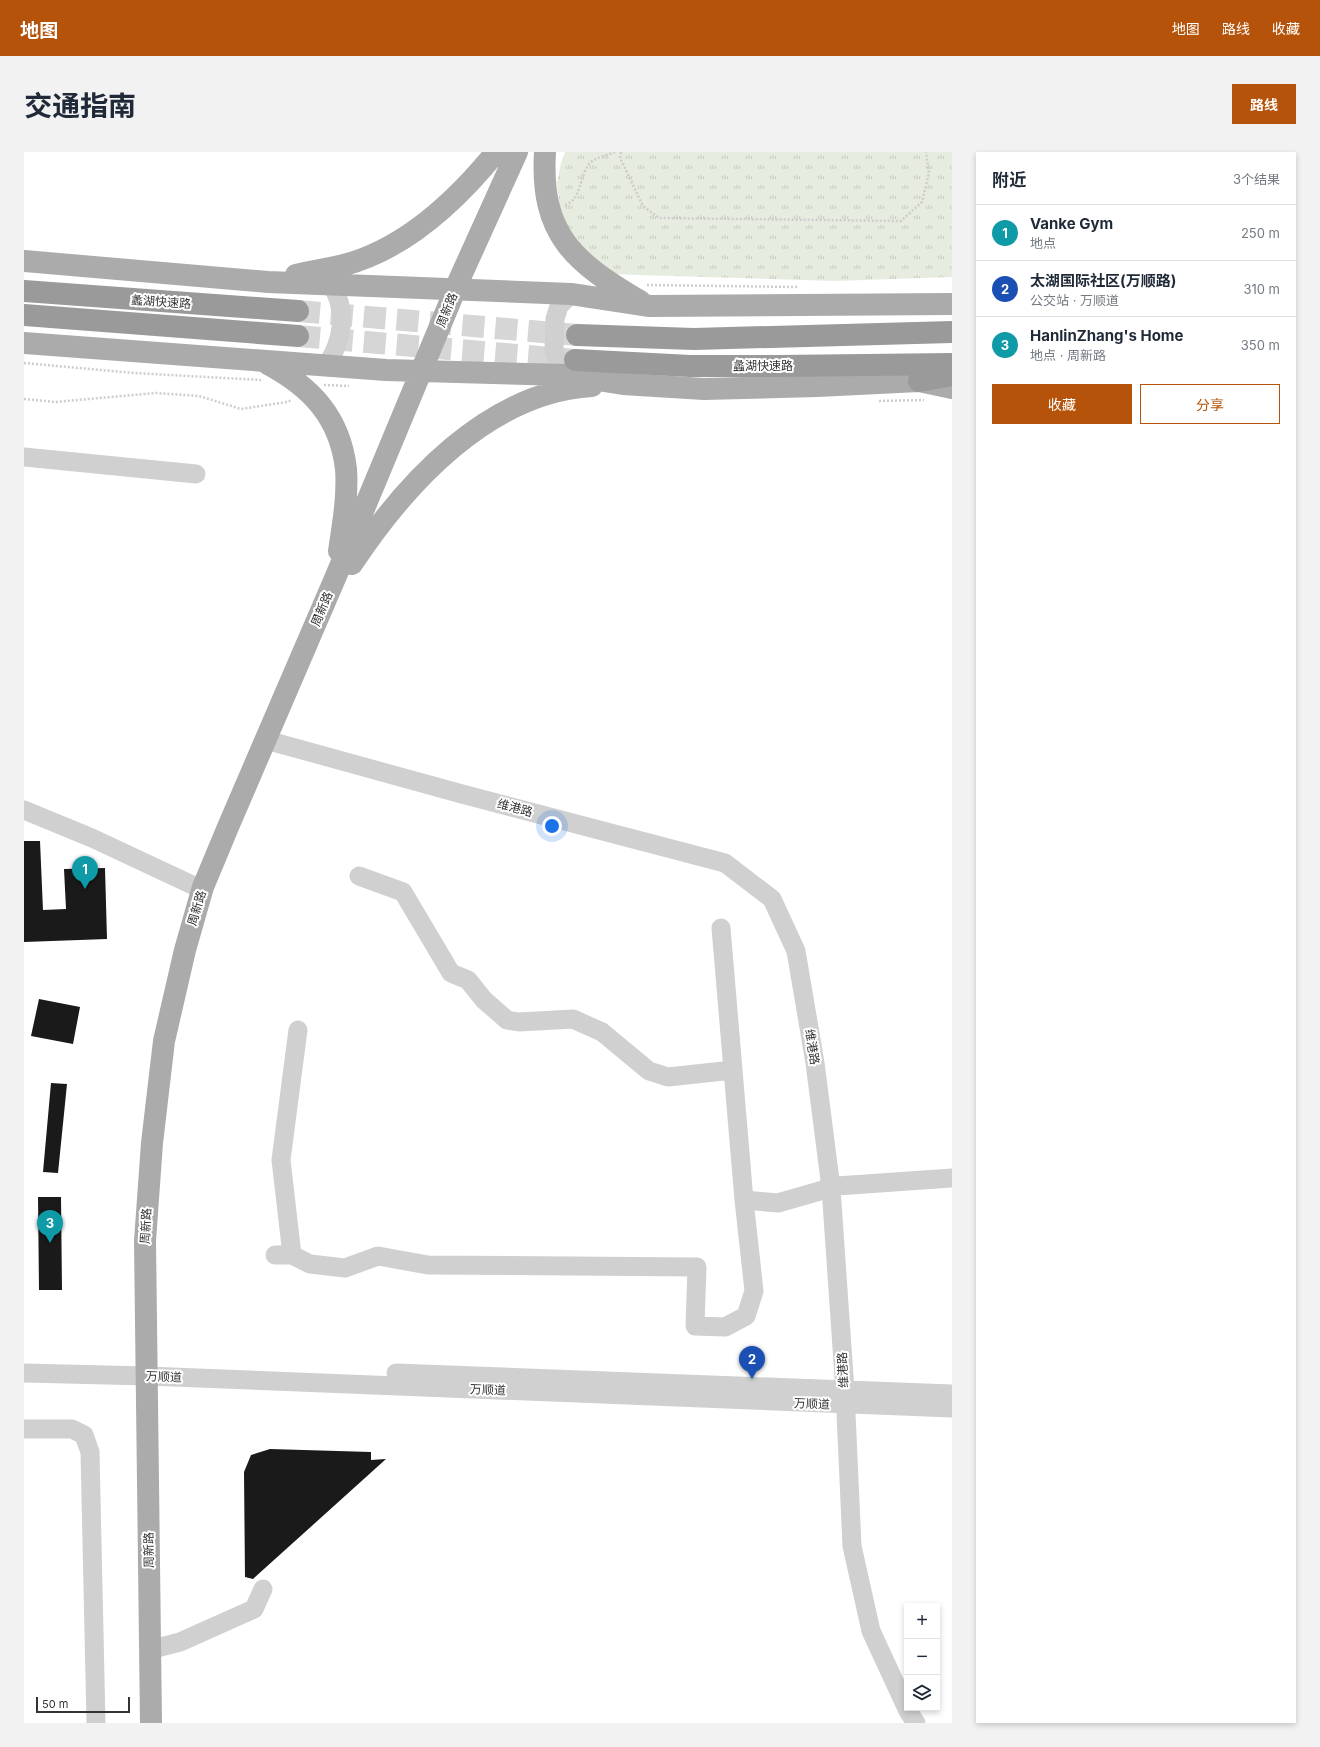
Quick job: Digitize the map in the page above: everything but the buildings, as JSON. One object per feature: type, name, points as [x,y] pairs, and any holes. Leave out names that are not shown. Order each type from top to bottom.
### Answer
[{"type":"highway","name":"蠡湖快速路","points":[[24,290],[298,311]]},
{"type":"highway","name":"蠡湖快速路","points":[[24,314],[298,336]]},
{"type":"highway","points":[[577,335],[694,339],[952,332]]},
{"type":"highway","name":"蠡湖快速路","points":[[571,368],[952,364]]},
{"type":"highway","points":[[919,381],[952,375]]},
{"type":"main road","points":[[268,282],[345,265],[376,253],[411,233],[436,213],[458,194],[496,152]]},
{"type":"main road","name":"周新路","points":[[156,1723],[153,1648],[150,1370],[145,1241],[152,1143],[164,1042],[185,950],[203,890],[340,577],[426,371],[458,290],[517,152]]},
{"type":"main road","name":"周新路","points":[[458,290],[523,152]]},
{"type":"main road","points":[[545,152],[545,186],[549,210],[557,230],[584,264],[616,286],[650,306]]},
{"type":"main road","points":[[24,260],[268,282],[571,294],[650,306],[952,304]]},
{"type":"main road","points":[[24,343],[326,366],[426,371],[571,368],[623,384]]},
{"type":"main road","points":[[263,361],[291,376],[308,391],[329,415],[340,442],[346,468],[340,577]]},
{"type":"main road","points":[[340,577],[402,498],[443,455],[468,434],[499,416],[553,393],[580,386],[623,384],[704,388],[817,386],[919,381],[952,388]]},
{"type":"main road","name":"周新路","points":[[151,1723],[151,1241],[170,1044],[192,950],[208,894],[270,738]]},
{"type":"street","points":[[326,366],[336,351],[341,335],[341,307],[338,295],[331,284]]},
{"type":"street","points":[[571,294],[559,306],[555,319],[554,350],[558,363],[571,368]]},
{"type":"street","points":[[24,457],[196,474]]},
{"type":"street","name":"维港路","points":[[270,738],[725,863],[772,899],[796,950],[834,1187],[847,1398],[859,1544],[876,1629],[904,1688]]},
{"type":"street","points":[[24,810],[92,838],[203,890]]},
{"type":"street","points":[[359,876],[403,892],[451,973],[468,980],[484,1000],[507,1020],[519,1022],[573,1019],[602,1032],[649,1071],[668,1077],[733,1070]]},
{"type":"street","points":[[298,1030],[281,1160],[283,1255],[310,1264],[345,1268],[378,1256],[428,1265],[697,1267],[695,1326],[725,1327],[746,1316],[754,1291],[744,1200],[721,928]]},
{"type":"street","points":[[744,1200],[778,1203],[834,1187],[952,1178]]},
{"type":"street","name":"万顺道","points":[[24,1361],[150,1370],[847,1398],[952,1408]]},
{"type":"street","name":"万顺道","points":[[24,1373],[150,1370]]},
{"type":"street","name":"万顺道","points":[[847,1398],[952,1394]]},
{"type":"street","name":"维港路","points":[[847,1398],[852,1546],[871,1631],[908,1711],[916,1723]]},
{"type":"street","points":[[24,1429],[72,1429],[84,1435],[90,1452],[96,1723]]},
{"type":"street","points":[[153,1648],[180,1642],[254,1609],[264,1589]]},
{"type":"street","points":[[916,1711],[924,1723]]},
{"type":"path","points":[[549,210],[569,204],[577,194],[583,176],[590,162],[615,152]]},
{"type":"path","points":[[621,152],[620,158],[643,206],[659,218],[901,221],[922,202],[929,173],[926,152]]},
{"type":"path","points":[[24,399],[55,402],[156,393],[199,396],[241,409],[287,402],[308,391]]},
{"type":"green space","points":[[565,152],[952,152],[952,277],[835,281],[608,274],[578,248],[561,219],[557,183]]},
{"type":"tunnel","points":[[298,311],[577,335]]},
{"type":"tunnel","points":[[298,336],[575,360]]},
{"type":"place","name":"Vanke Gym","points":[[85,889]]},
{"type":"place","name":"HanlinZhang's Home","points":[[50,1243]]},
{"type":"place","name":"太湖国际社区(万顺路)","points":[[752,1379]]}]
